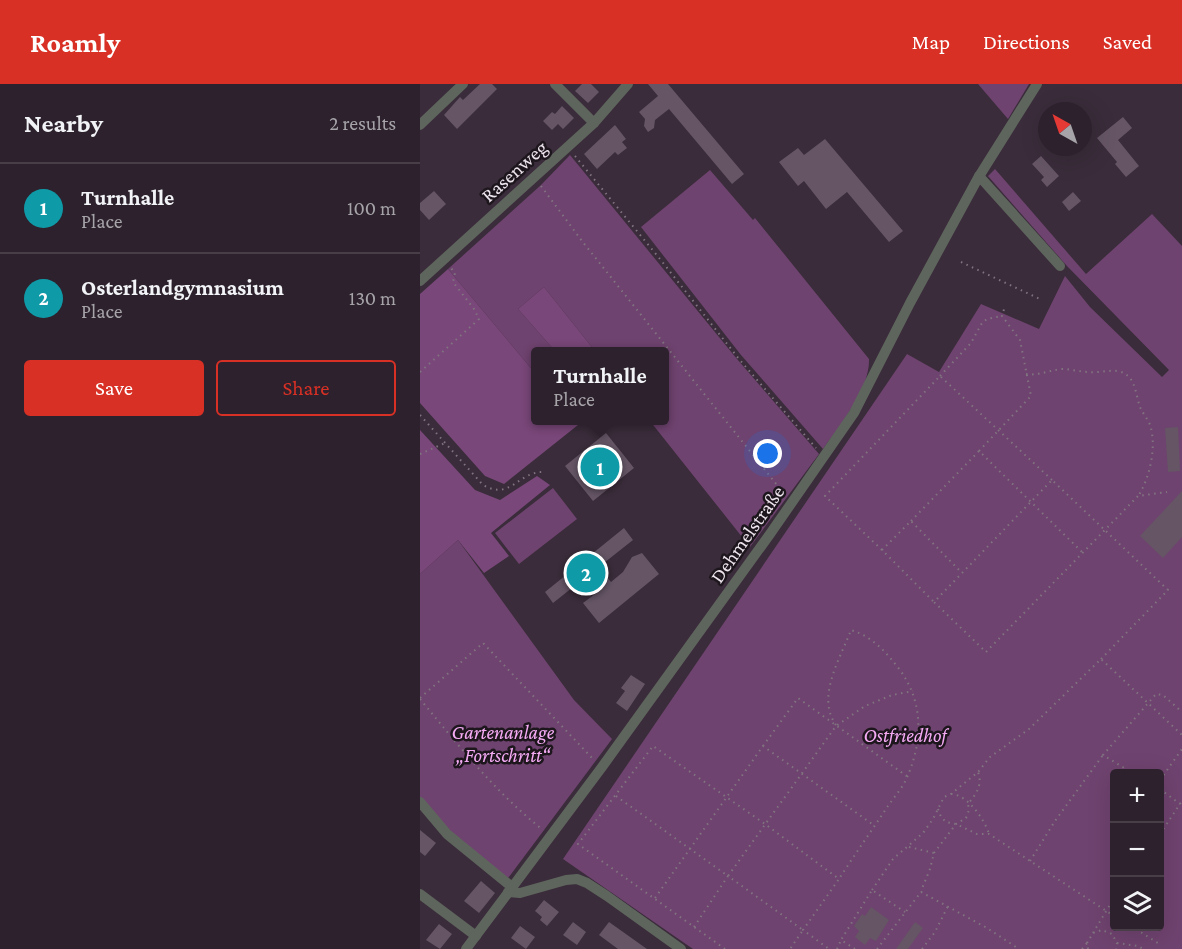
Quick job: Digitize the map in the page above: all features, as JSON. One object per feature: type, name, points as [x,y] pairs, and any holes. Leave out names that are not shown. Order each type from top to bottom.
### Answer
[{"type":"street","points":[[420,125],[463,84]]},
{"type":"street","points":[[555,84],[594,123]]},
{"type":"street","name":"Rasenweg","points":[[420,281],[594,123],[628,84]]},
{"type":"street","name":"Dehmelstraße","points":[[466,949],[602,767],[854,413],[979,176],[1037,84]]},
{"type":"street","points":[[979,176],[1060,266]]},
{"type":"street","points":[[420,802],[447,834],[510,889],[520,893],[577,879],[607,896],[681,949]]},
{"type":"street","points":[[420,894],[476,936]]},
{"type":"path","points":[[567,147],[739,358],[824,456]]},
{"type":"path","points":[[534,177],[666,347]]},
{"type":"path","points":[[420,372],[479,319],[453,282],[455,273],[444,259]]},
{"type":"path","points":[[961,262],[1042,300]]},
{"type":"path","points":[[1002,316],[1005,306]]},
{"type":"path","points":[[882,550],[979,452],[1030,396],[1020,340],[1002,316]]},
{"type":"path","points":[[1002,316],[991,317],[982,323],[971,343],[825,496],[986,652],[1137,496],[1148,476],[1152,447],[1151,428],[1140,407],[1134,383],[1130,378],[1118,371],[1087,372],[1063,369],[1034,375],[1026,374]]},
{"type":"path","points":[[669,350],[791,504]]},
{"type":"path","points":[[837,949],[893,859],[923,833],[944,797],[978,772],[990,757],[1029,729],[1168,590],[940,376]]},
{"type":"path","points":[[420,415],[483,485],[494,492],[505,490],[534,471],[544,472]]},
{"type":"path","points":[[420,454],[445,443]]},
{"type":"path","points":[[979,452],[1082,552]]},
{"type":"path","points":[[934,602],[1052,480]]},
{"type":"path","points":[[1137,496],[1167,492]]},
{"type":"path","points":[[910,521],[962,573]]},
{"type":"path","points":[[790,949],[908,777],[918,745],[914,691],[884,649],[861,633],[851,630],[828,692],[829,716],[836,726]]},
{"type":"path","points":[[550,835],[519,811],[483,776],[420,698],[483,642],[602,767]]},
{"type":"path","points":[[1101,658],[1182,735]]},
{"type":"path","points":[[694,927],[800,773],[836,726],[865,706],[892,695],[914,691]]},
{"type":"path","points":[[1029,862],[1055,821],[1103,755],[1156,694],[1163,695],[1182,712]]},
{"type":"path","points":[[654,899],[798,698],[908,777]]},
{"type":"path","points":[[725,949],[578,844],[653,746],[839,879]]},
{"type":"path","points":[[763,746],[875,826]]},
{"type":"path","points":[[1164,774],[1182,749]]},
{"type":"path","points":[[1103,755],[1126,769]]},
{"type":"path","points":[[877,949],[921,892],[934,853],[956,824],[966,818],[969,810],[968,804],[977,792],[980,778],[978,772]]},
{"type":"path","points":[[1164,792],[1181,803],[1164,828]]},
{"type":"path","points":[[951,794],[963,796],[981,816],[989,834],[1110,914]]},
{"type":"path","points":[[616,795],[829,949]]},
{"type":"path","points":[[938,809],[946,822],[977,834],[989,834]]},
{"type":"path","points":[[909,847],[934,853]]},
{"type":"path","points":[[872,890],[905,912]]},
{"type":"path","points":[[921,892],[987,928],[1019,949]]},
{"type":"path","points":[[1082,949],[1110,904]]},
{"type":"path","points":[[922,949],[935,932],[948,906]]},
{"type":"path","points":[[1093,933],[1102,930],[1112,934],[1117,943],[1116,949]]},
{"type":"path","points":[[1138,931],[1161,945]]},
{"type":"path","points":[[842,940],[855,949]]},
{"type":"path","points":[[1087,943],[1088,949]]},
{"type":"path","points":[[1117,943],[1143,949]]},
{"type":"green space","points":[[978,84],[1029,84],[1008,119]]},
{"type":"green space","points":[[570,155],[737,359],[819,454],[750,547],[653,425],[669,425],[669,347],[592,347],[544,287],[518,309],[551,347],[531,347],[531,368],[448,269],[541,185]]},
{"type":"green space","name":"Ostfriedhof","points":[[995,169],[1086,274],[1152,214],[1182,246],[1182,949],[693,949],[563,859],[907,354],[939,372],[981,304],[1039,329],[1065,276],[1090,307],[1162,377],[1169,370],[1067,266],[988,176]]},
{"type":"green space","points":[[710,170],[753,220],[755,218],[869,359],[865,382],[859,394],[823,449],[741,355],[641,227]]},
{"type":"green space","points":[[553,488],[577,519],[519,564],[495,533]]},
{"type":"green space","name":"Gartenanlage „Fortschritt“","points":[[458,540],[574,700],[612,739],[503,885],[420,805],[420,574]]},
{"type":"shaded area","points":[[448,269],[531,368],[531,425],[578,425],[504,484],[485,476],[420,403],[420,294]]},
{"type":"shaded area","points":[[544,287],[592,347],[551,347],[518,309]]},
{"type":"shaded area","points":[[420,430],[475,490],[500,500],[537,476],[550,485],[491,533],[509,556],[484,573],[458,540],[420,574]]},
{"type":"building","points":[[480,84],[492,84],[497,89],[457,129],[444,115],[460,97],[463,100]]},
{"type":"building","points":[[582,84],[591,84],[599,92],[588,103],[575,91]]},
{"type":"building","points":[[648,84],[668,84],[744,174],[732,184],[669,109],[655,120],[654,128],[648,132],[644,126],[645,119],[639,112],[658,96]]},
{"type":"building","points":[[562,106],[574,118],[563,129],[558,124],[552,130],[543,121],[552,112],[555,114]]},
{"type":"building","points":[[1123,117],[1132,128],[1118,140],[1139,166],[1126,177],[1097,138]]},
{"type":"building","points":[[615,125],[626,139],[622,142],[627,148],[618,155],[615,152],[597,169],[584,154]]},
{"type":"building","points":[[825,139],[903,231],[889,242],[847,192],[826,209],[804,181],[798,186],[779,162],[798,148],[804,155]]},
{"type":"building","points":[[1041,156],[1059,176],[1047,187],[1041,180],[1044,177],[1032,164]]},
{"type":"building","points":[[434,191],[446,204],[429,220],[420,210],[420,203]]},
{"type":"building","points":[[1073,192],[1081,201],[1069,211],[1062,202]]},
{"type":"building","points":[[1178,427],[1180,471],[1168,472],[1165,428]]},
{"type":"building","points":[[606,433],[634,468],[593,501],[565,466]]},
{"type":"building","points":[[1182,491],[1182,537],[1163,558],[1140,536]]},
{"type":"building","points":[[624,528],[633,540],[595,570],[600,568],[611,582],[623,572],[632,557],[642,553],[659,574],[599,623],[583,603],[599,591],[587,576],[553,603],[545,592]]},
{"type":"building","points":[[631,675],[645,684],[627,711],[616,703],[625,691],[621,688]]},
{"type":"building","points":[[420,830],[436,843],[425,856],[420,852]]},
{"type":"building","points":[[481,881],[495,893],[479,913],[464,901]]},
{"type":"building","points":[[544,900],[559,912],[547,926],[535,911]]},
{"type":"building","points":[[871,907],[889,920],[876,941],[870,938],[865,945],[855,937],[859,931],[854,926],[862,914],[865,916]]},
{"type":"building","points":[[573,922],[586,932],[577,945],[563,935]]},
{"type":"building","points":[[609,922],[647,949],[618,949],[599,935]]},
{"type":"building","points":[[915,922],[923,928],[908,949],[896,949]]},
{"type":"building","points":[[439,924],[452,934],[440,949],[426,940]]},
{"type":"building","points":[[520,926],[535,937],[526,949],[511,938]]},
{"type":"place","name":"Turnhalle","points":[[600,467]]},
{"type":"place","name":"Osterlandgymnasium","points":[[586,573]]}]
